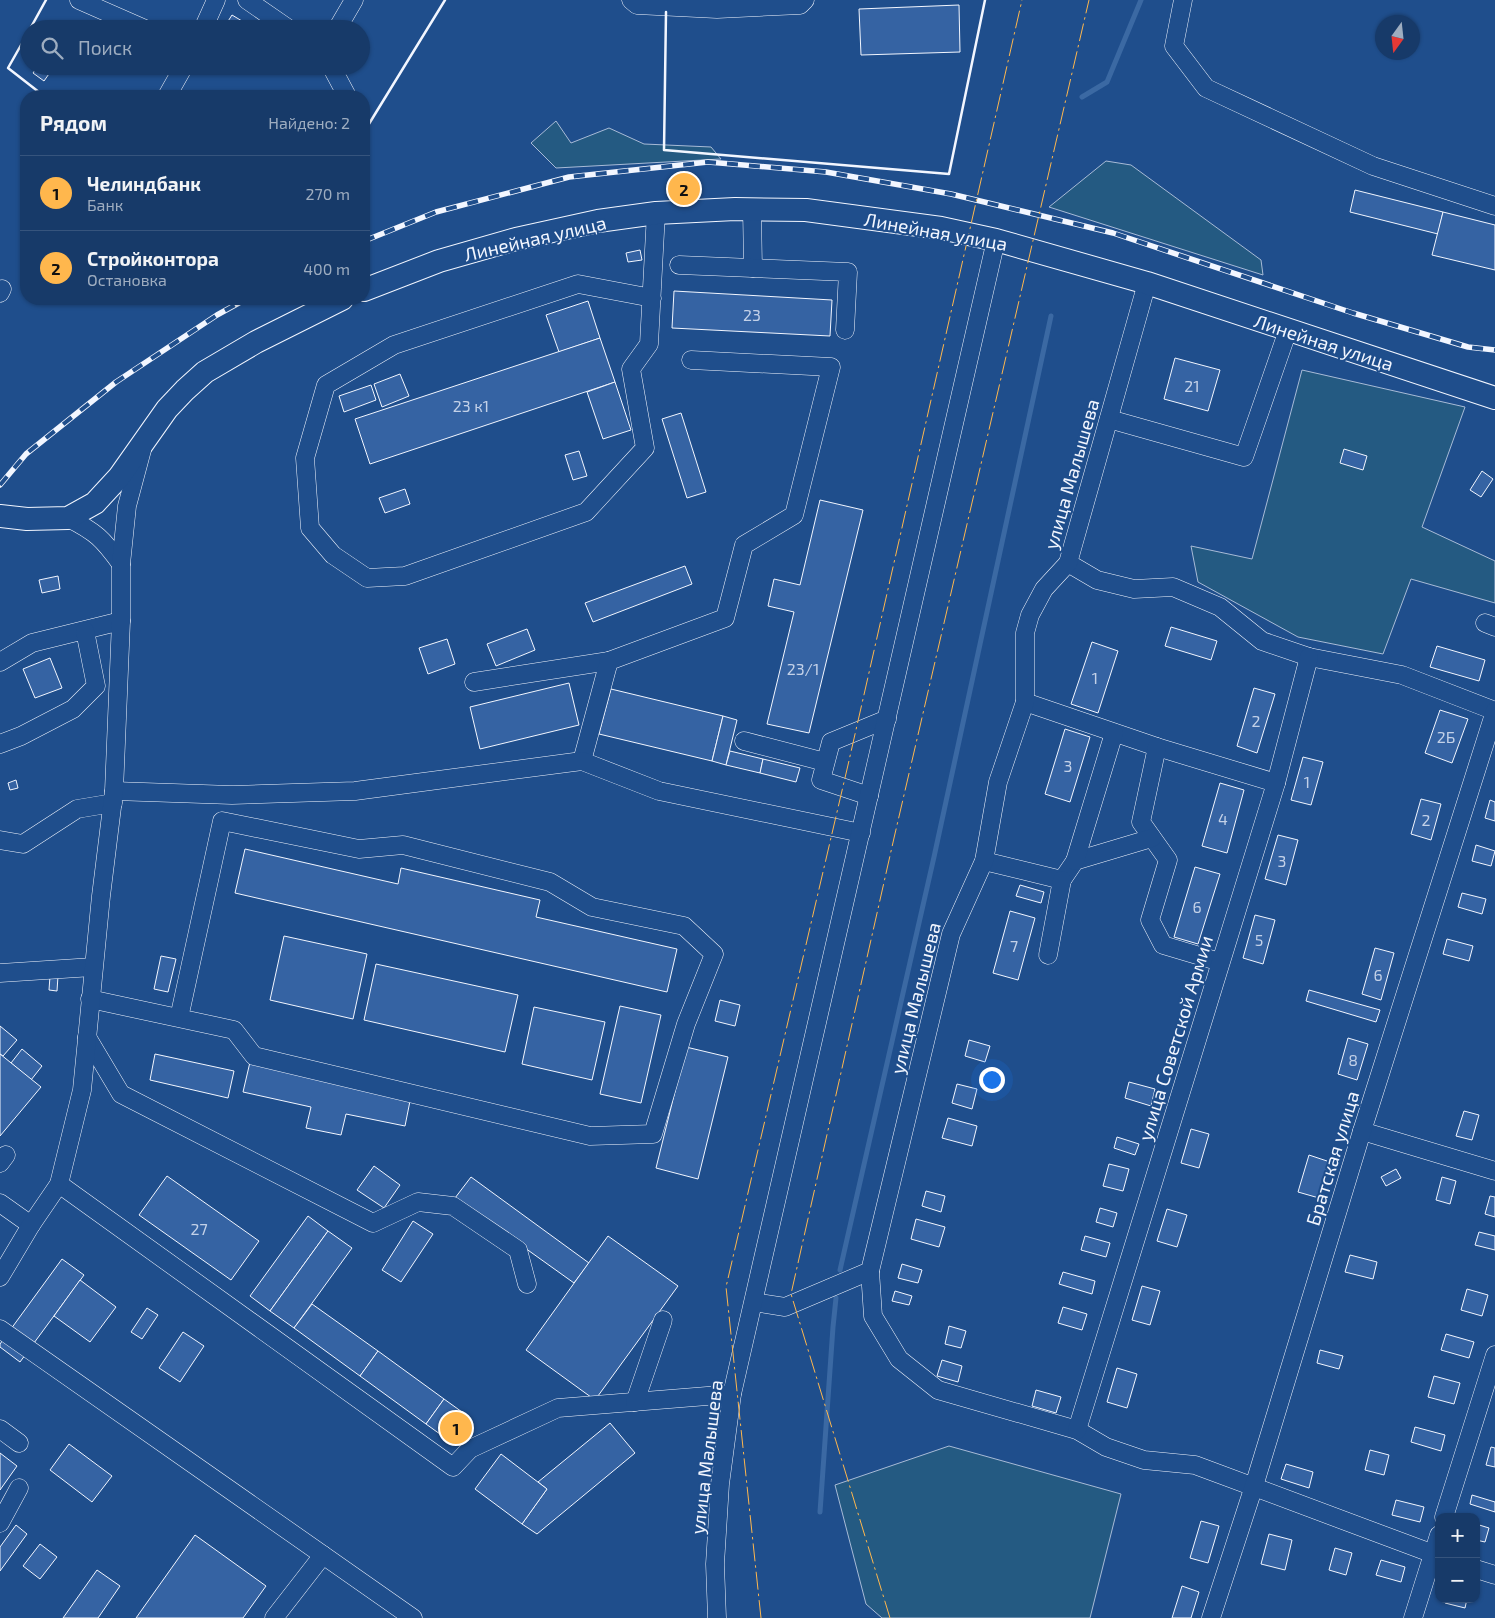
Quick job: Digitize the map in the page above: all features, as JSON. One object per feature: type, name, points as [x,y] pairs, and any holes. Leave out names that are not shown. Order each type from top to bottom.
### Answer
[{"type":"main road","name":"Линейная улица","points":[[370,288],[439,261],[516,239],[598,221],[656,213],[752,209],[806,210],[941,228],[996,240],[1146,283],[1495,398]]},
{"type":"main road","points":[[0,516],[27,519],[68,518],[95,503],[119,477],[167,409],[205,372],[256,342],[330,305]]},
{"type":"street","points":[[79,0],[124,20]]},
{"type":"street","points":[[207,20],[216,0]]},
{"type":"street","points":[[247,0],[276,20]]},
{"type":"street","points":[[342,20],[354,0]]},
{"type":"street","points":[[631,0],[637,5],[717,9],[800,5],[805,0]]},
{"type":"street","points":[[1183,0],[1174,46],[1206,88],[1373,166],[1495,206]]},
{"type":"street","points":[[170,90],[179,75]]},
{"type":"street","points":[[336,75],[344,90]]},
{"type":"street","points":[[752,209],[753,268]]},
{"type":"street","points":[[652,298],[578,284],[394,346],[326,385],[305,458],[310,528],[333,556],[367,578],[405,576],[586,512],[645,448],[632,369],[650,344],[656,213]]},
{"type":"street","name":"улица Малышева","points":[[717,1618],[715,1564],[720,1484],[732,1394],[996,240]]},
{"type":"street","points":[[679,265],[848,272],[845,330]]},
{"type":"street","name":"улица Малышева","points":[[1146,283],[1068,563],[1044,589],[1030,615],[1025,634],[1025,702],[998,782],[984,861],[951,934],[870,1271],[873,1316],[900,1359],[938,1390],[1076,1430],[1106,1447],[1144,1460],[1195,1465],[1435,1555]]},
{"type":"street","points":[[1109,418],[1244,457],[1288,330]]},
{"type":"street","points":[[474,682],[609,661],[725,618],[744,546],[794,515],[831,367],[691,360]]},
{"type":"street","points":[[0,1277],[31,1225],[59,1184],[82,1090],[90,999],[113,797],[121,621],[121,564],[127,506],[144,442]]},
{"type":"street","points":[[68,518],[89,529],[104,541],[121,564]]},
{"type":"street","points":[[1068,563],[1097,580],[1134,590],[1173,587],[1220,607],[1262,641],[1309,657],[1402,675],[1495,711]]},
{"type":"street","points":[[0,662],[32,643],[121,621]]},
{"type":"street","points":[[0,744],[21,736],[73,709],[96,686],[85,631]]},
{"type":"street","name":"улица Советской Армии","points":[[1076,1430],[1276,783],[1309,657]]},
{"type":"street","points":[[582,761],[609,661]]},
{"type":"street","points":[[1025,702],[1157,747],[1276,783]]},
{"type":"street","name":"Братская улица","points":[[1210,1618],[1254,1486],[1362,1131],[1495,711]]},
{"type":"street","points":[[869,796],[821,780],[825,762],[830,742],[887,719]]},
{"type":"street","points":[[1048,955],[1062,880],[1075,861],[1114,733]]},
{"type":"street","points":[[744,741],[825,762]]},
{"type":"street","points":[[1157,747],[1141,822],[1168,860],[1150,920],[1164,945],[1220,962]]},
{"type":"street","points":[[0,840],[23,844],[77,809],[113,797],[355,790],[582,761],[659,791],[861,833]]},
{"type":"street","points":[[90,999],[234,1030],[254,1056],[263,1059],[590,1136],[653,1134],[686,1024],[714,954],[684,926],[592,907],[550,882],[403,844],[359,849],[222,821],[179,1018]]},
{"type":"street","points":[[1075,861],[1152,838]]},
{"type":"street","points":[[984,861],[1062,880]]},
{"type":"street","points":[[0,973],[94,967]]},
{"type":"street","points":[[87,1037],[121,1094],[373,1223],[418,1202],[453,1206],[518,1250],[527,1284]]},
{"type":"street","points":[[1362,1131],[1495,1170]]},
{"type":"street","points":[[59,1184],[453,1468],[470,1449],[558,1408],[732,1394]]},
{"type":"street","points":[[0,1204],[31,1225]]},
{"type":"street","points":[[754,1302],[784,1307],[870,1271]]},
{"type":"street","points":[[635,1402],[663,1320]]},
{"type":"street","points":[[0,1329],[413,1618]]},
{"type":"street","points":[[1445,1513],[1495,1355]]},
{"type":"street","points":[[0,1429],[19,1443]]},
{"type":"street","points":[[0,1523],[19,1488]]},
{"type":"street","points":[[274,1618],[323,1555]]},
{"type":"street","points":[[1413,1618],[1435,1558]]},
{"type":"street","points":[[1480,1570],[1495,1575]]},
{"type":"shaded area","points":[[556,121],[571,143],[609,128],[644,144],[711,147],[721,159],[556,168],[531,143]]},
{"type":"shaded area","points":[[1106,161],[1131,165],[1261,260],[1263,275],[1049,207]]},
{"type":"shaded area","points":[[1302,370],[1465,407],[1422,527],[1495,561],[1495,603],[1411,579],[1383,654],[1298,637],[1198,582],[1191,546],[1252,559]]},
{"type":"shaded area","points":[[949,1446],[1121,1494],[1090,1618],[882,1618],[866,1604],[835,1485]]},
{"type":"building","points":[[959,5],[960,52],[861,55],[859,9]]},
{"type":"building","points":[[232,15],[240,20],[229,20]]},
{"type":"building","points":[[36,75],[48,75],[44,81]]},
{"type":"building","points":[[1355,190],[1443,212],[1438,234],[1350,212]]},
{"type":"building","points":[[1443,212],[1495,225],[1495,270],[1432,255]]},
{"type":"building","points":[[640,250],[642,260],[628,262],[626,253]]},
{"type":"building","points":[[674,291],[832,300],[830,336],[672,328]]},
{"type":"building","points":[[588,301],[600,338],[559,352],[546,315]]},
{"type":"building","points":[[600,338],[615,382],[370,464],[355,419]]},
{"type":"building","points":[[1175,358],[1220,370],[1208,411],[1164,399]]},
{"type":"building","points":[[400,374],[409,396],[382,407],[374,384]]},
{"type":"building","points":[[615,382],[631,430],[603,439],[587,392]]},
{"type":"building","points":[[371,385],[376,400],[344,412],[339,396]]},
{"type":"building","points":[[681,413],[706,492],[687,498],[662,419]]},
{"type":"building","points":[[1344,449],[1367,456],[1363,470],[1340,463]]},
{"type":"building","points":[[579,451],[587,476],[573,480],[565,455]]},
{"type":"building","points":[[1482,471],[1493,479],[1481,497],[1470,490]]},
{"type":"building","points":[[405,489],[410,504],[385,513],[379,498]]},
{"type":"building","points":[[820,500],[863,510],[809,733],[767,724],[794,612],[768,606],[774,579],[800,585]]},
{"type":"building","points":[[685,566],[692,584],[593,622],[585,603]]},
{"type":"building","points":[[58,576],[60,589],[42,593],[39,580]]},
{"type":"building","points":[[1171,627],[1217,641],[1211,660],[1165,646]]},
{"type":"building","points":[[527,629],[535,650],[496,666],[487,644]]},
{"type":"building","points":[[447,639],[455,664],[428,674],[419,648]]},
{"type":"building","points":[[1092,642],[1118,651],[1098,713],[1071,704]]},
{"type":"building","points":[[1437,646],[1485,660],[1479,681],[1430,667]]},
{"type":"building","points":[[50,658],[62,688],[35,698],[23,669]]},
{"type":"building","points":[[569,683],[579,725],[480,749],[470,707]]},
{"type":"building","points":[[1254,688],[1275,694],[1257,753],[1237,746]]},
{"type":"building","points":[[611,689],[723,716],[712,761],[599,734]]},
{"type":"building","points":[[1440,710],[1468,719],[1452,763],[1425,753]]},
{"type":"building","points":[[723,716],[737,720],[726,765],[712,761]]},
{"type":"building","points":[[1065,729],[1090,737],[1070,802],[1045,794]]},
{"type":"building","points":[[730,751],[763,759],[760,773],[726,765]]},
{"type":"building","points":[[1303,757],[1323,762],[1311,805],[1291,800]]},
{"type":"building","points":[[763,759],[800,768],[796,782],[760,773]]},
{"type":"building","points":[[16,780],[18,788],[10,790],[8,783]]},
{"type":"building","points":[[1220,783],[1244,790],[1227,853],[1202,846]]},
{"type":"building","points":[[1421,799],[1441,804],[1431,840],[1411,834]]},
{"type":"building","points":[[1490,800],[1495,802],[1495,821],[1485,818]]},
{"type":"building","points":[[1278,835],[1298,840],[1286,885],[1265,879]]},
{"type":"building","points":[[1476,845],[1495,851],[1491,866],[1472,861]]},
{"type":"building","points":[[245,849],[398,884],[401,868],[540,900],[536,917],[677,949],[667,992],[235,893]]},
{"type":"building","points":[[1195,867],[1220,874],[1198,944],[1174,937]]},
{"type":"building","points":[[1020,885],[1044,892],[1041,903],[1016,896]]},
{"type":"building","points":[[1462,893],[1486,899],[1482,914],[1458,907]]},
{"type":"building","points":[[1010,911],[1035,918],[1018,980],[993,973]]},
{"type":"building","points":[[1255,915],[1275,920],[1263,964],[1243,958]]},
{"type":"building","points":[[284,936],[367,954],[353,1019],[270,1000]]},
{"type":"building","points":[[1447,939],[1473,946],[1469,961],[1443,954]]},
{"type":"building","points":[[1375,948],[1394,953],[1381,1000],[1362,994]]},
{"type":"building","points":[[161,956],[176,959],[168,992],[154,989]]},
{"type":"building","points":[[376,964],[518,995],[505,1052],[364,1020]]},
{"type":"building","points":[[50,976],[58,976],[57,991],[49,990]]},
{"type":"building","points":[[1309,990],[1380,1010],[1376,1022],[1306,1001]]},
{"type":"building","points":[[720,1000],[740,1005],[735,1026],[715,1021]]},
{"type":"building","points":[[620,1006],[661,1015],[641,1103],[600,1094]]},
{"type":"building","points":[[534,1007],[605,1022],[592,1080],[522,1064]]},
{"type":"building","points":[[0,1026],[17,1040],[3,1056],[0,1054]]},
{"type":"building","points":[[1348,1038],[1368,1044],[1357,1080],[1338,1074]]},
{"type":"building","points":[[969,1040],[990,1046],[985,1062],[965,1056]]},
{"type":"building","points":[[686,1047],[728,1057],[698,1179],[656,1168]]},
{"type":"building","points":[[22,1049],[42,1066],[31,1080],[11,1063]]},
{"type":"building","points":[[0,1054],[41,1087],[0,1136]]},
{"type":"building","points":[[155,1054],[234,1071],[228,1098],[150,1080]]},
{"type":"building","points":[[250,1062],[411,1096],[405,1126],[346,1114],[341,1135],[306,1128],[311,1107],[243,1092]]},
{"type":"building","points":[[1129,1082],[1155,1089],[1151,1106],[1125,1098]]},
{"type":"building","points":[[957,1084],[977,1089],[972,1109],[952,1103]]},
{"type":"building","points":[[1464,1111],[1479,1115],[1472,1140],[1456,1136]]},
{"type":"building","points":[[948,1118],[977,1126],[972,1146],[942,1138]]},
{"type":"building","points":[[1191,1129],[1209,1134],[1199,1168],[1181,1163]]},
{"type":"building","points":[[1117,1137],[1139,1144],[1135,1155],[1114,1148]]},
{"type":"building","points":[[1309,1155],[1330,1162],[1319,1198],[1298,1192]]},
{"type":"building","points":[[1109,1164],[1129,1169],[1123,1191],[1103,1186]]},
{"type":"building","points":[[374,1166],[400,1185],[384,1208],[357,1190]]},
{"type":"building","points":[[1396,1169],[1401,1178],[1386,1186],[1381,1177]]},
{"type":"building","points":[[167,1176],[259,1241],[231,1280],[139,1215]]},
{"type":"building","points":[[471,1177],[589,1263],[574,1283],[455,1198]]},
{"type":"building","points":[[1442,1177],[1456,1181],[1450,1204],[1436,1200]]},
{"type":"building","points":[[926,1191],[945,1196],[941,1212],[922,1206]]},
{"type":"building","points":[[1490,1196],[1495,1197],[1495,1217],[1485,1214]]},
{"type":"building","points":[[1100,1208],[1117,1213],[1113,1227],[1096,1222]]},
{"type":"building","points":[[1167,1209],[1187,1215],[1177,1247],[1157,1241]]},
{"type":"building","points":[[308,1216],[328,1231],[270,1311],[250,1296]]},
{"type":"building","points":[[916,1219],[945,1227],[939,1247],[911,1239]]},
{"type":"building","points":[[413,1221],[433,1234],[401,1282],[382,1270]]},
{"type":"building","points":[[328,1231],[352,1248],[294,1328],[270,1311]]},
{"type":"building","points":[[1479,1232],[1495,1236],[1495,1250],[1475,1245]]},
{"type":"building","points":[[608,1236],[678,1286],[595,1400],[526,1350]]},
{"type":"building","points":[[1085,1236],[1110,1243],[1106,1257],[1081,1250]]},
{"type":"building","points":[[1350,1255],[1377,1262],[1373,1279],[1345,1272]]},
{"type":"building","points":[[62,1259],[84,1275],[20,1362],[0,1347],[0,1344]]},
{"type":"building","points":[[902,1264],[922,1270],[918,1283],[898,1278]]},
{"type":"building","points":[[1063,1272],[1095,1281],[1092,1294],[1059,1284]]},
{"type":"building","points":[[80,1280],[116,1307],[90,1342],[54,1316]]},
{"type":"building","points":[[1142,1286],[1160,1291],[1150,1325],[1132,1320]]},
{"type":"building","points":[[1467,1289],[1488,1295],[1482,1316],[1461,1310]]},
{"type":"building","points":[[895,1291],[912,1296],[909,1305],[892,1301]]},
{"type":"building","points":[[312,1304],[378,1351],[360,1376],[294,1328]]},
{"type":"building","points":[[1063,1307],[1087,1314],[1082,1330],[1058,1323]]},
{"type":"building","points":[[147,1308],[158,1315],[142,1339],[131,1332]]},
{"type":"building","points":[[949,1326],[966,1331],[961,1348],[945,1344]]},
{"type":"building","points":[[183,1332],[204,1346],[180,1382],[159,1368]]},
{"type":"building","points":[[1446,1334],[1474,1342],[1469,1358],[1441,1350]]},
{"type":"building","points":[[1320,1350],[1343,1356],[1339,1369],[1317,1363]]},
{"type":"building","points":[[378,1351],[444,1399],[426,1424],[360,1376]]},
{"type":"building","points":[[942,1360],[962,1366],[958,1382],[937,1376]]},
{"type":"building","points":[[1117,1368],[1137,1374],[1127,1408],[1107,1402]]},
{"type":"building","points":[[1434,1376],[1460,1383],[1454,1404],[1428,1397]]},
{"type":"building","points":[[1036,1390],[1061,1397],[1056,1413],[1032,1406]]},
{"type":"building","points":[[444,1399],[469,1417],[451,1442],[426,1424]]},
{"type":"building","points":[[610,1423],[635,1453],[537,1534],[522,1524],[547,1489],[538,1482]]},
{"type":"building","points":[[1415,1427],[1445,1435],[1441,1451],[1411,1442]]},
{"type":"building","points":[[69,1444],[112,1476],[92,1502],[50,1470]]},
{"type":"building","points":[[1491,1447],[1495,1448],[1495,1467],[1486,1465]]},
{"type":"building","points":[[1370,1450],[1389,1455],[1384,1475],[1365,1470]]},
{"type":"building","points":[[0,1453],[17,1466],[0,1490]]},
{"type":"building","points":[[501,1454],[547,1489],[522,1524],[475,1489]]},
{"type":"building","points":[[1286,1464],[1313,1472],[1309,1488],[1281,1479]]},
{"type":"building","points":[[1472,1495],[1495,1502],[1495,1512],[1470,1504]]},
{"type":"building","points":[[1396,1500],[1424,1507],[1420,1522],[1392,1515]]},
{"type":"building","points":[[1201,1521],[1219,1526],[1208,1563],[1190,1558]]},
{"type":"building","points":[[16,1525],[27,1534],[0,1571],[0,1547]]},
{"type":"building","points":[[1480,1525],[1489,1528],[1485,1542],[1480,1541]]},
{"type":"building","points":[[1269,1534],[1292,1540],[1285,1570],[1261,1564]]},
{"type":"building","points":[[195,1535],[266,1586],[243,1618],[136,1618]]},
{"type":"building","points":[[40,1544],[57,1557],[40,1579],[23,1566]]},
{"type":"building","points":[[1335,1548],[1352,1553],[1346,1575],[1329,1570]]},
{"type":"building","points":[[1381,1560],[1405,1567],[1401,1582],[1376,1575]]},
{"type":"building","points":[[97,1570],[120,1586],[98,1618],[63,1618]]},
{"type":"building","points":[[1182,1586],[1199,1592],[1191,1618],[1172,1618]]},
{"type":"building","points":[[1445,1603],[1466,1603],[1465,1608]]},
{"type":"waterway","points":[[1082,97],[1107,82],[1141,0]]},
{"type":"waterway","points":[[840,1270],[934,857],[1051,316]]},
{"type":"waterway","points":[[820,1512],[836,1298]]},
{"type":"railway","points":[[370,239],[436,212],[569,177],[708,162],[826,172],[951,194],[1113,233],[1353,313],[1468,347],[1495,350]]},
{"type":"railway","points":[[0,485],[26,454],[116,382],[235,305]]},
{"type":"wall","points":[[35,20],[46,0]]},
{"type":"wall","points":[[370,122],[445,0]]},
{"type":"wall","points":[[666,12],[664,150],[949,174],[985,0]]},
{"type":"wall","points":[[20,47],[8,68],[36,90]]},
{"type":"power","points":[[761,1618],[726,1287],[848,765],[1022,0]]},
{"type":"power","points":[[890,1618],[791,1294],[894,838],[1089,0]]},
{"type":"place","name":"Стройконтора","points":[[684,189]]},
{"type":"place","name":"Челиндбанк","points":[[456,1428]]}]
